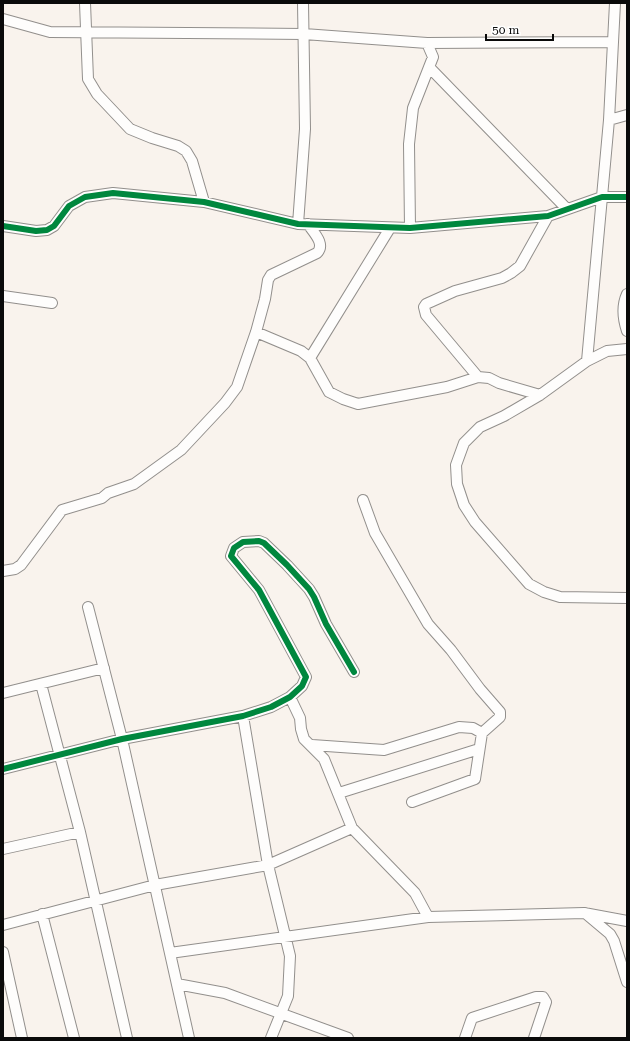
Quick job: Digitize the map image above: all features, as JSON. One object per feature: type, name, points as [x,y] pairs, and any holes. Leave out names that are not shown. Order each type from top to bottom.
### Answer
[{"type":"street","points":[[85,3],[88,79],[97,94],[130,129],[178,146],[186,152],[192,161],[204,202]]},
{"type":"street","points":[[3,571],[15,569],[21,565],[62,510],[102,498],[108,493],[134,484],[181,450],[232,396],[256,332],[265,299],[268,280],[271,275],[319,251],[321,244],[303,224],[305,129],[303,3]]},
{"type":"street","points":[[587,360],[609,120],[615,3]]},
{"type":"street","points":[[3,19],[50,32],[85,31],[304,34],[427,44],[612,42]]},
{"type":"street","points":[[410,228],[409,144],[413,108],[433,53],[427,44]]},
{"type":"street","points":[[429,67],[567,209]]},
{"type":"street","points":[[609,120],[627,115]]},
{"type":"street","points":[[3,226],[36,231],[48,230],[54,226],[70,206],[86,197],[113,193],[204,202],[303,224],[390,228],[410,228],[548,216],[602,197],[627,198]]},
{"type":"street","points":[[478,377],[426,315],[424,307],[426,304],[455,291],[502,278],[511,273],[520,266],[548,216]]},
{"type":"street","points":[[310,358],[390,228]]},
{"type":"street","points":[[627,294],[624,300],[624,323],[627,331]]},
{"type":"street","points":[[3,296],[52,303]]},
{"type":"street","points":[[256,332],[301,351],[310,358],[330,392],[343,399],[358,404],[447,388],[478,377],[489,378],[499,383],[540,395]]},
{"type":"street","points":[[627,349],[607,351],[587,360],[540,395],[504,416],[480,427],[464,443],[456,465],[457,484],[464,505],[475,522],[529,584],[560,597],[627,598]]},
{"type":"street","points":[[364,500],[375,533],[428,624],[451,650],[480,689],[500,712],[500,717],[482,733],[475,779],[412,802]]},
{"type":"street","points":[[3,769],[122,739],[243,716],[271,707],[290,697],[302,686],[306,677],[259,590],[232,559],[231,553],[234,548],[242,542],[254,540],[264,543],[309,589],[326,624],[354,672]]},
{"type":"street","points":[[88,607],[122,739],[189,1038]]},
{"type":"street","points":[[3,693],[104,668]]},
{"type":"street","points":[[41,684],[80,832],[127,1038]]},
{"type":"street","points":[[290,697],[300,718],[301,730],[304,739],[312,745],[324,759],[352,828],[415,893],[428,917]]},
{"type":"street","points":[[243,716],[268,865],[290,956],[288,996],[270,1038]]},
{"type":"street","points":[[312,745],[384,750],[458,727],[473,728],[482,733]]},
{"type":"street","points":[[339,793],[479,749]]},
{"type":"street","points":[[3,925],[155,885],[268,865],[352,828]]},
{"type":"street","points":[[3,850],[80,832]]},
{"type":"street","points":[[170,953],[428,917],[584,913],[627,922]]},
{"type":"street","points":[[584,913],[610,934],[614,941],[627,982]]},
{"type":"street","points":[[42,914],[74,1038]]},
{"type":"street","points":[[3,952],[22,1038]]},
{"type":"street","points":[[177,984],[225,993],[348,1038]]},
{"type":"street","points":[[465,1038],[472,1018],[536,997],[542,997],[546,1002],[534,1038]]},
{"type":"cycle path","points":[[3,226],[36,231],[47,230],[54,226],[69,206],[85,197],[113,193],[204,202],[298,224],[410,228],[548,216],[602,197],[627,197]]},
{"type":"cycle path","points":[[3,769],[122,739],[243,716],[271,707],[290,697],[302,686],[306,677],[259,590],[231,556],[234,548],[243,542],[259,541],[264,543],[309,589],[326,624],[354,672]]}]
